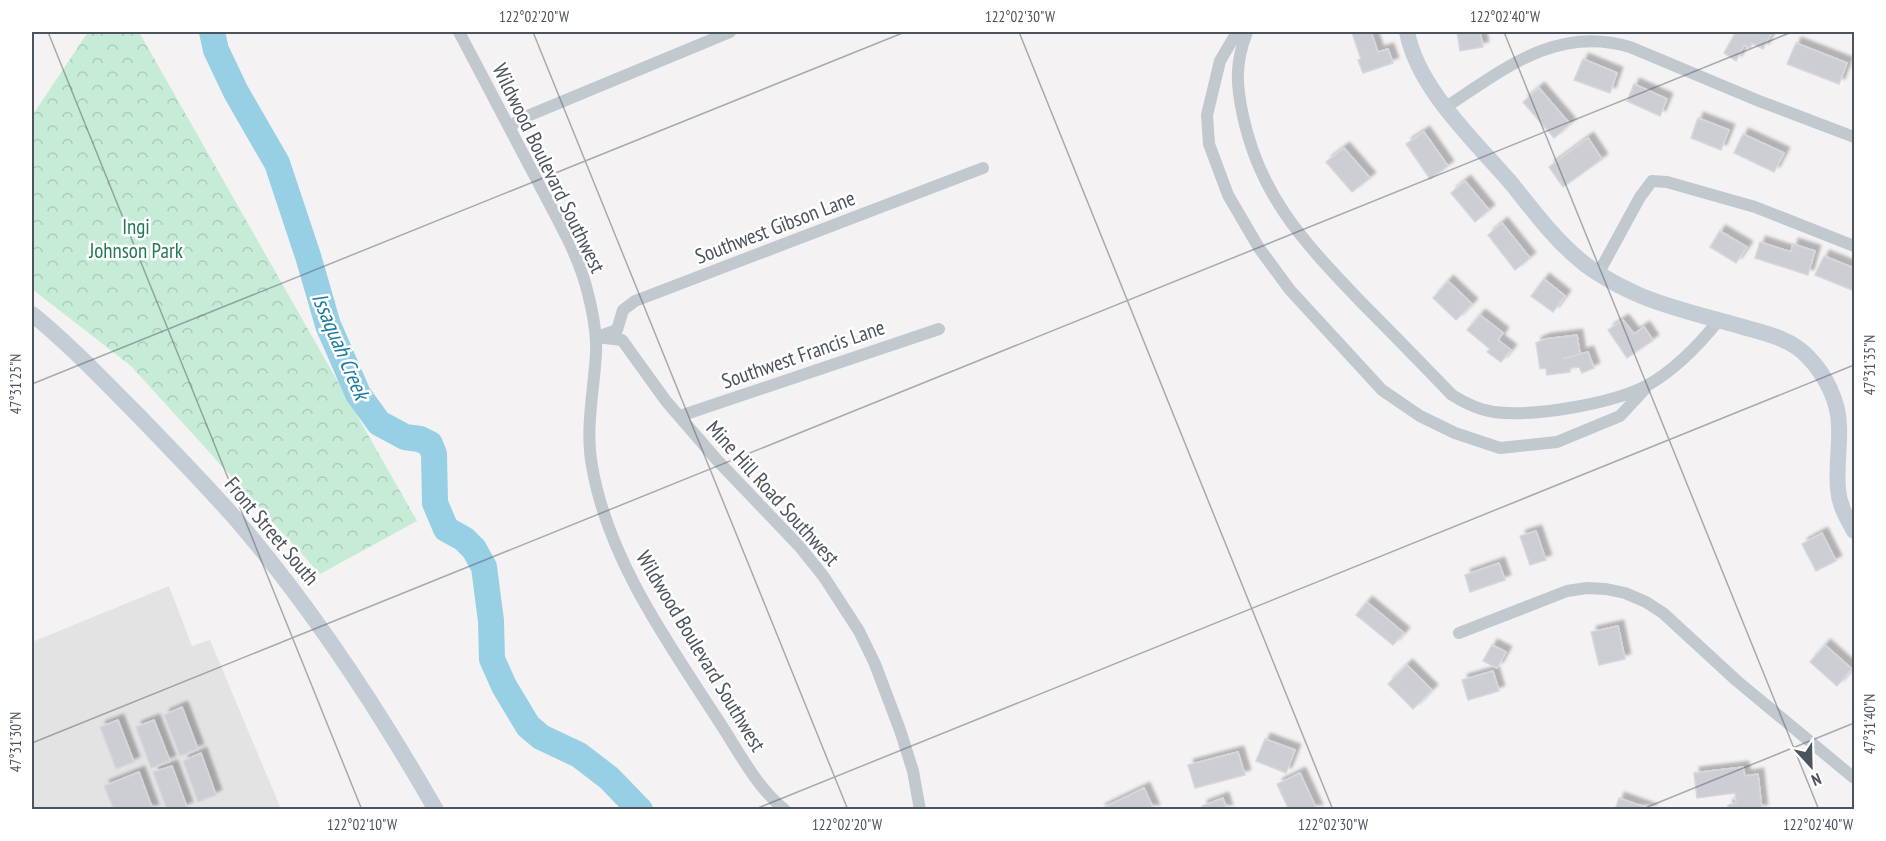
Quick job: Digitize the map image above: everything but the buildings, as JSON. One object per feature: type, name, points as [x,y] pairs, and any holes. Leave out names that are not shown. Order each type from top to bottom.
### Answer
[{"type":"street","name":"Wildwood Boulevard Southwest","points":[[459,32],[577,260],[591,306],[596,337],[589,426],[591,454],[598,496],[607,528],[675,652],[751,770],[766,791],[785,810]]},
{"type":"street","points":[[508,127],[525,117],[730,32]]},
{"type":"street","points":[[1236,32],[1220,61],[1207,115],[1209,144],[1228,195],[1259,248],[1290,290],[1382,390],[1420,416],[1455,433],[1500,448],[1557,442],[1620,416],[1650,384],[1698,346],[1719,320]]},
{"type":"street","points":[[1247,32],[1237,64],[1238,92],[1248,141],[1268,187],[1281,210],[1309,247],[1452,395],[1471,406],[1494,412],[1521,413],[1564,409],[1633,392],[1650,384]]},
{"type":"street","points":[[1407,32],[1428,82],[1446,107],[1559,240],[1580,260],[1598,274],[1639,295],[1770,335],[1794,345],[1807,355],[1819,370],[1836,405],[1839,423],[1838,489],[1841,506],[1854,531]]},
{"type":"street","points":[[1446,107],[1510,64],[1529,55],[1552,47],[1593,40],[1630,47],[1759,101],[1854,136]]},
{"type":"street","name":"Southwest Gibson Lane","points":[[596,337],[617,330],[623,310],[635,302],[983,168]]},
{"type":"street","points":[[1598,274],[1647,186],[1652,181],[1659,180],[1755,207],[1854,246]]},
{"type":"street","name":"Front Street South","points":[[32,314],[118,395],[234,518],[318,624],[378,713],[436,810]]},
{"type":"street","name":"Southwest Francis Lane","points":[[680,416],[939,329]]},
{"type":"street","name":"Mine Hill Road Southwest","points":[[596,337],[622,340],[666,401],[717,460],[800,547],[824,577],[859,632],[875,664],[913,771],[920,810]]},
{"type":"street","points":[[1460,633],[1566,591],[1587,588],[1625,593],[1646,602],[1663,613],[1737,681],[1854,778]]},
{"type":"shaded area","points":[[169,586],[192,646],[210,640],[281,809],[32,810],[32,642]]},
{"type":"green space","name":"Ingi Johnson Park","points":[[88,32],[139,32],[417,521],[320,574],[131,366],[32,289],[32,116]]},
{"type":"waterway","name":"Issaquah Creek","points":[[212,32],[216,50],[236,92],[277,163],[328,325],[358,394],[379,423],[405,437],[420,439],[430,444],[434,454],[435,503],[446,529],[464,539],[474,549],[484,567],[491,621],[492,659],[504,686],[528,726],[541,737],[579,755],[609,778],[640,810]]}]
